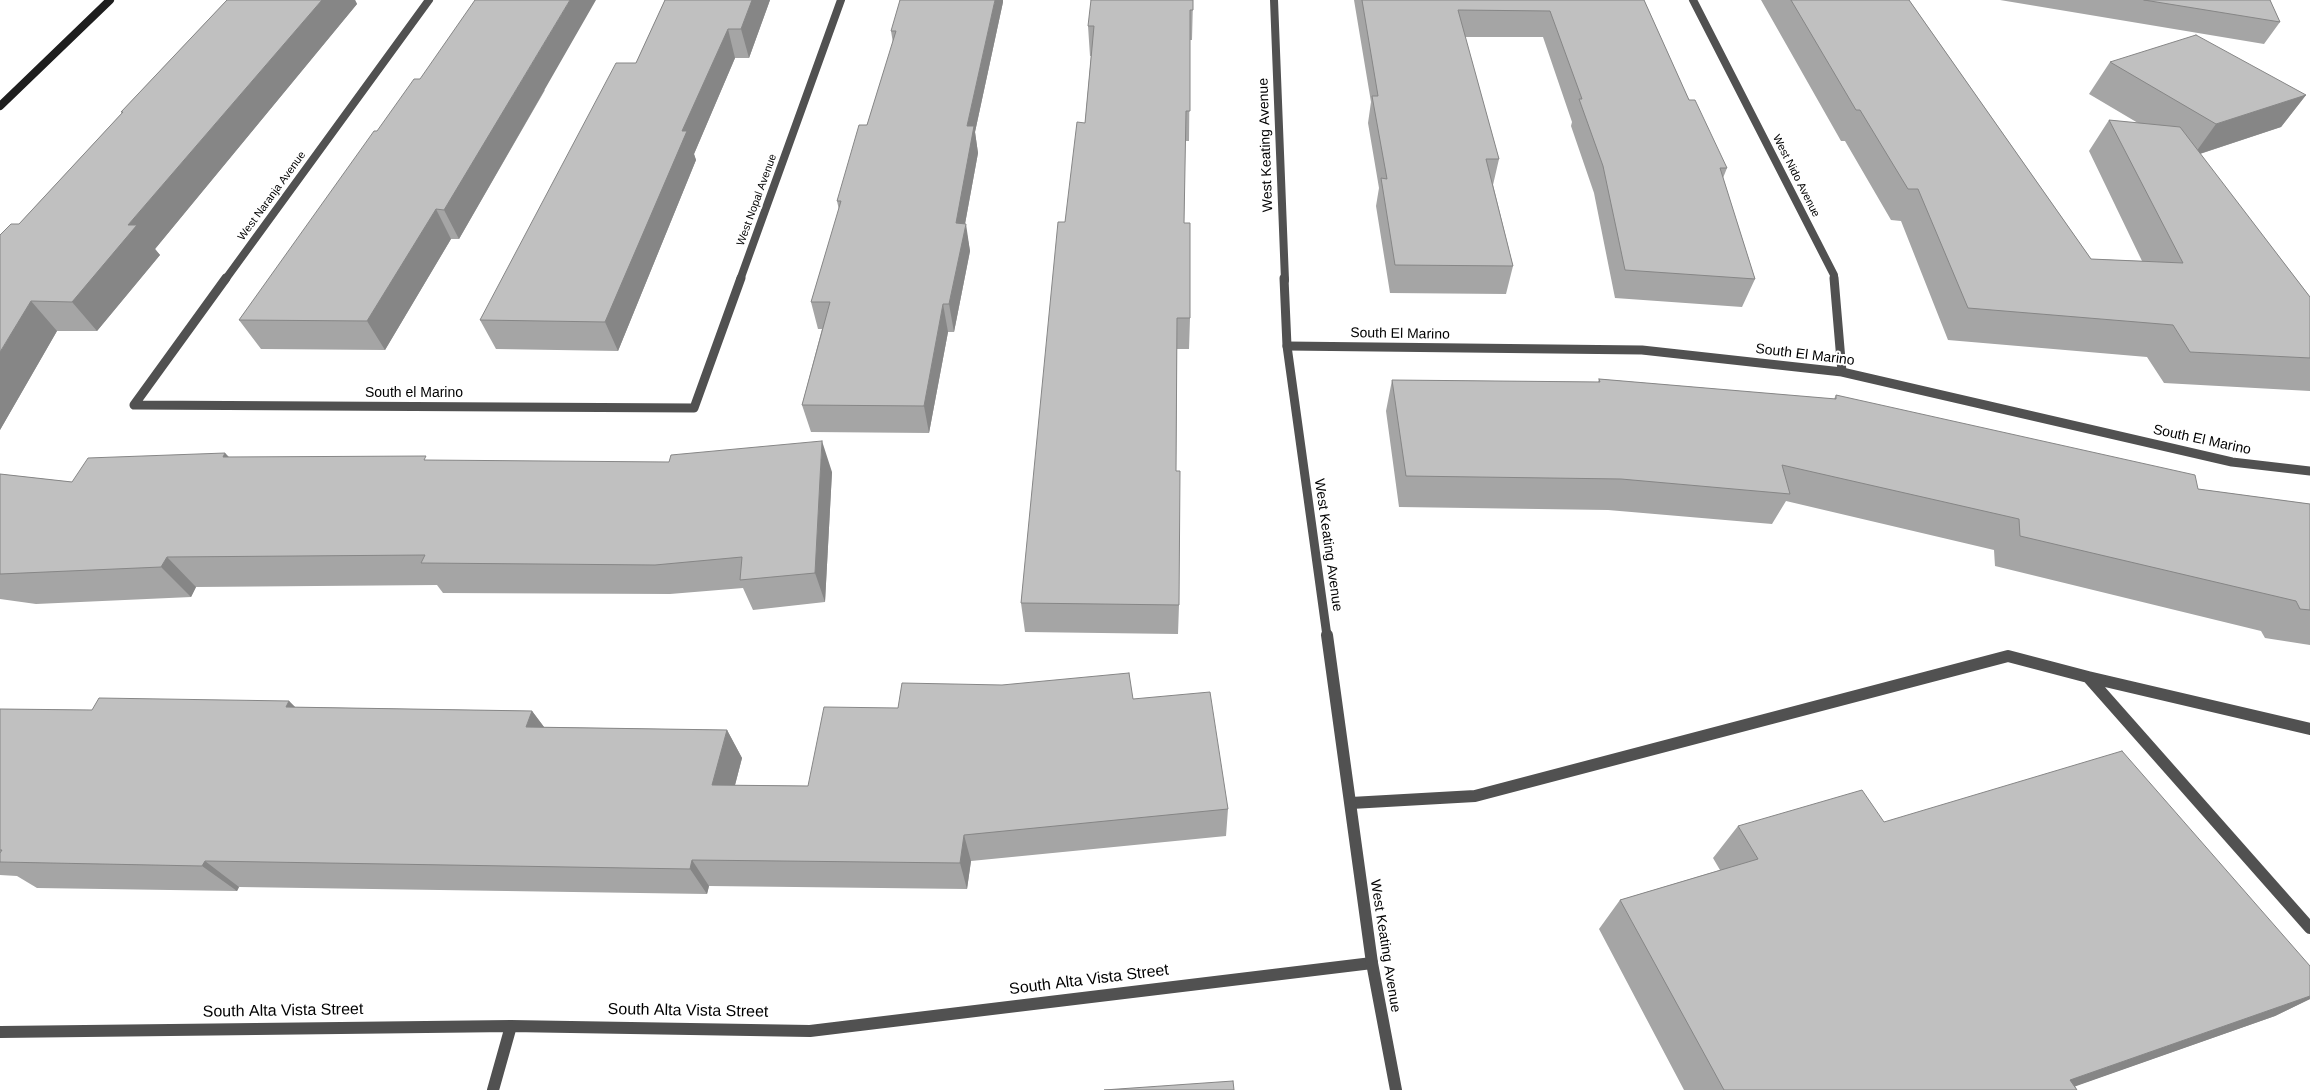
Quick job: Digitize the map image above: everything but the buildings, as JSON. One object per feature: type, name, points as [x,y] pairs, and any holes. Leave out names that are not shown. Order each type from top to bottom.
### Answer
[{"type":"main road","points":[[0,106],[110,0]]},
{"type":"street","name":"West Naranja Avenue","points":[[134,405],[429,0]]},
{"type":"street","name":"West Nopal Avenue","points":[[694,408],[841,0]]},
{"type":"street","name":"West Keating Avenue","points":[[1274,0],[1287,346],[1372,963],[1396,1090]]},
{"type":"street","name":"West Nido Avenue","points":[[1693,0],[1834,275],[1842,372]]},
{"type":"street","name":"South El Marino","points":[[1287,346],[1642,350],[1842,372],[2232,462],[2310,471]]},
{"type":"street","name":"South el Marino","points":[[134,405],[694,408]]},
{"type":"street","points":[[1351,802],[1476,796],[2008,656],[2088,677],[2310,729]]},
{"type":"street","points":[[2088,677],[2310,928]]},
{"type":"street","name":"South Alta Vista Street","points":[[0,1032],[511,1026],[810,1031],[1372,963]]},
{"type":"street","points":[[493,1090],[511,1026]]}]
